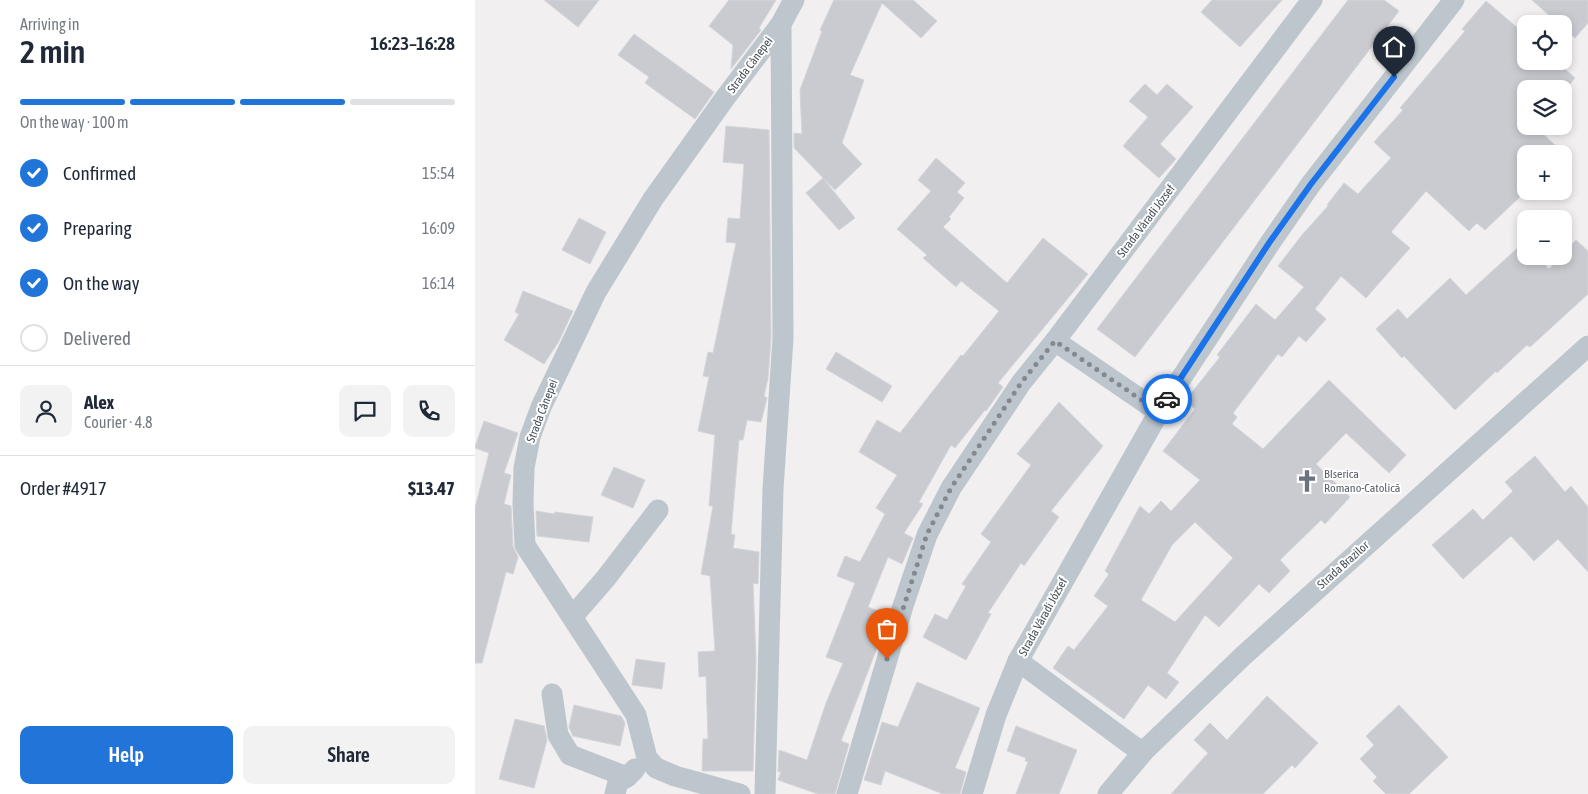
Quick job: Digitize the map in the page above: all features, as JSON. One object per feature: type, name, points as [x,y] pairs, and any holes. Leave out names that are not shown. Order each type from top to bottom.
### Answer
[{"type":"street","name":"Strada Cânepei","points":[[647,758],[636,715],[525,545],[524,468],[533,430],[541,407],[568,348],[601,284],[653,199],[725,98],[781,24],[794,0]]},
{"type":"street","name":"Strada Váradi József","points":[[847,794],[900,615],[927,534],[951,488],[1021,383],[1055,341],[1312,0]]},
{"type":"street","name":"Strada Váradi József","points":[[1144,751],[1133,746],[1017,661],[1159,412],[1269,243],[1311,184],[1454,0]]},
{"type":"street","name":"Strada Cânepei","points":[[765,794],[773,489],[783,338],[781,24]]},
{"type":"street","points":[[1055,341],[1159,412]]},
{"type":"street","name":"Strada Brazilor","points":[[1108,794],[1144,751],[1243,656],[1588,346]]},
{"type":"street","points":[[573,616],[606,578],[658,510]]},
{"type":"street","points":[[972,794],[996,715],[1017,661]]},
{"type":"street","points":[[552,694],[559,736],[570,755],[621,785],[647,758],[656,768],[675,776],[740,794]]},
{"type":"building","points":[[544,0],[599,0],[578,27]]},
{"type":"building","points":[[729,0],[776,0],[759,28],[761,30],[731,69],[733,45],[709,26]]},
{"type":"building","points":[[834,0],[913,0],[937,21],[921,38],[882,3],[850,75],[864,80],[842,143],[862,164],[835,190],[794,148],[794,133],[802,134],[800,90],[822,31],[820,30]]},
{"type":"building","points":[[1212,0],[1282,0],[1240,47],[1201,12]]},
{"type":"building","points":[[1348,0],[1384,0],[1399,11],[1135,357],[1097,329]]},
{"type":"building","points":[[1532,0],[1588,0],[1588,23],[1575,38],[1572,35],[1572,15],[1549,15]]},
{"type":"building","points":[[1486,1],[1517,27],[1517,70],[1566,70],[1575,78],[1572,82],[1572,80],[1517,80],[1517,135],[1544,135],[1555,145],[1517,145],[1517,200],[1485,230],[1477,223],[1469,231],[1426,191],[1391,232],[1410,248],[1366,298],[1341,276],[1315,309],[1326,319],[1306,342],[1299,336],[1282,357],[1278,354],[1233,413],[1237,417],[1232,424],[1263,449],[1329,380],[1406,455],[1389,473],[1346,433],[1316,464],[1350,497],[1325,524],[1321,520],[1280,560],[1290,571],[1269,593],[1259,584],[1219,627],[1205,615],[1167,673],[1179,682],[1166,699],[1148,685],[1124,719],[1053,668],[1068,646],[1074,650],[1108,606],[1094,596],[1109,574],[1105,571],[1140,506],[1149,514],[1161,501],[1171,511],[1200,480],[1163,451],[1195,409],[1185,401],[1220,357],[1217,355],[1256,304],[1275,320],[1304,287],[1278,266],[1328,206],[1344,183],[1358,194],[1391,158],[1374,142],[1403,110],[1400,108],[1465,31],[1462,29]],"holes":[[[1195,522],[1233,558],[1175,622],[1141,600],[1172,545]]]},
{"type":"building","points":[[634,34],[714,92],[695,119],[645,83],[649,77],[618,55]]},
{"type":"building","points":[[1145,84],[1157,95],[1167,84],[1193,107],[1160,144],[1176,159],[1159,178],[1123,146],[1148,117],[1129,101]]},
{"type":"building","points":[[726,126],[769,130],[771,338],[768,378],[764,396],[767,398],[761,422],[747,420],[743,440],[739,440],[731,534],[735,535],[733,548],[759,552],[758,584],[753,583],[756,658],[753,771],[702,771],[703,739],[708,739],[706,676],[699,677],[698,652],[715,651],[710,576],[701,574],[713,506],[709,506],[715,435],[698,431],[709,377],[703,376],[708,352],[713,353],[736,243],[726,242],[728,218],[740,219],[744,164],[723,162]]},
{"type":"building","points":[[936,158],[965,183],[957,192],[964,198],[949,217],[951,219],[943,227],[1007,283],[1043,238],[1088,274],[998,383],[1003,387],[986,411],[955,448],[951,445],[919,502],[923,504],[904,533],[913,538],[902,564],[888,557],[868,607],[887,615],[877,648],[841,741],[849,744],[835,794],[818,794],[778,780],[781,772],[778,772],[779,750],[807,760],[826,703],[843,663],[826,657],[855,583],[837,576],[845,556],[860,562],[885,514],[876,508],[897,475],[859,452],[877,420],[900,433],[961,355],[963,356],[999,311],[961,281],[956,287],[923,258],[927,255],[897,229],[931,191],[918,180]]},
{"type":"building","points":[[823,178],[855,218],[839,230],[806,193]]},
{"type":"building","points":[[579,218],[606,232],[590,264],[562,250]]},
{"type":"building","points":[[1576,240],[1588,251],[1588,294],[1530,347],[1527,345],[1497,373],[1496,371],[1455,410],[1404,356],[1402,358],[1376,329],[1398,309],[1407,319],[1450,278],[1466,295],[1517,248],[1517,265],[1545,265],[1549,269],[1553,265],[1572,265],[1572,244]]},
{"type":"building","points":[[523,291],[573,311],[559,341],[544,364],[504,340],[519,314],[515,312]]},
{"type":"building","points":[[836,352],[892,386],[882,402],[826,369]]},
{"type":"building","points":[[1059,402],[1103,446],[1051,511],[1059,517],[1024,566],[1021,563],[988,613],[991,614],[966,660],[923,637],[935,614],[947,620],[966,586],[962,584],[991,542],[981,534],[1031,465],[1017,454]]},
{"type":"building","points":[[484,421],[518,433],[504,473],[511,475],[504,504],[511,506],[513,546],[518,557],[513,574],[506,572],[482,663],[475,663],[475,508],[489,453],[475,447]]},
{"type":"building","points":[[1535,456],[1565,492],[1571,486],[1588,507],[1588,572],[1558,539],[1534,561],[1511,536],[1463,579],[1432,545],[1473,509],[1483,520],[1513,491],[1505,482]]},
{"type":"building","points":[[614,467],[645,480],[633,508],[601,495]]},
{"type":"building","points":[[536,511],[593,517],[589,542],[537,536]]},
{"type":"building","points":[[636,659],[665,663],[662,689],[632,685]]},
{"type":"building","points":[[917,682],[980,708],[955,768],[966,772],[960,794],[943,794],[885,771],[881,785],[864,780],[882,722],[898,727]]},
{"type":"building","points":[[1267,696],[1318,743],[1295,768],[1292,765],[1263,794],[1171,794],[1208,753],[1194,740],[1210,723],[1227,740]]},
{"type":"building","points":[[574,705],[621,716],[625,723],[620,746],[573,736],[569,727]]},
{"type":"building","points":[[1399,705],[1448,757],[1409,794],[1386,794],[1373,781],[1377,777],[1360,759],[1374,745],[1366,736]]},
{"type":"building","points":[[515,719],[544,726],[547,740],[534,788],[499,779]]},
{"type":"building","points":[[1016,726],[1077,750],[1059,794],[1016,794],[1028,762],[1025,761],[1026,758],[1007,751]]},
{"type":"way so far","points":[[887,659],[927,534],[951,488],[1021,383],[1055,341],[1159,412],[1167,399]]},
{"type":"place","name":"BIserica Romano-Catolică","points":[[1307,481]]},
{"type":"route","points":[[1167,399],[1269,243],[1311,184],[1394,77]]}]
